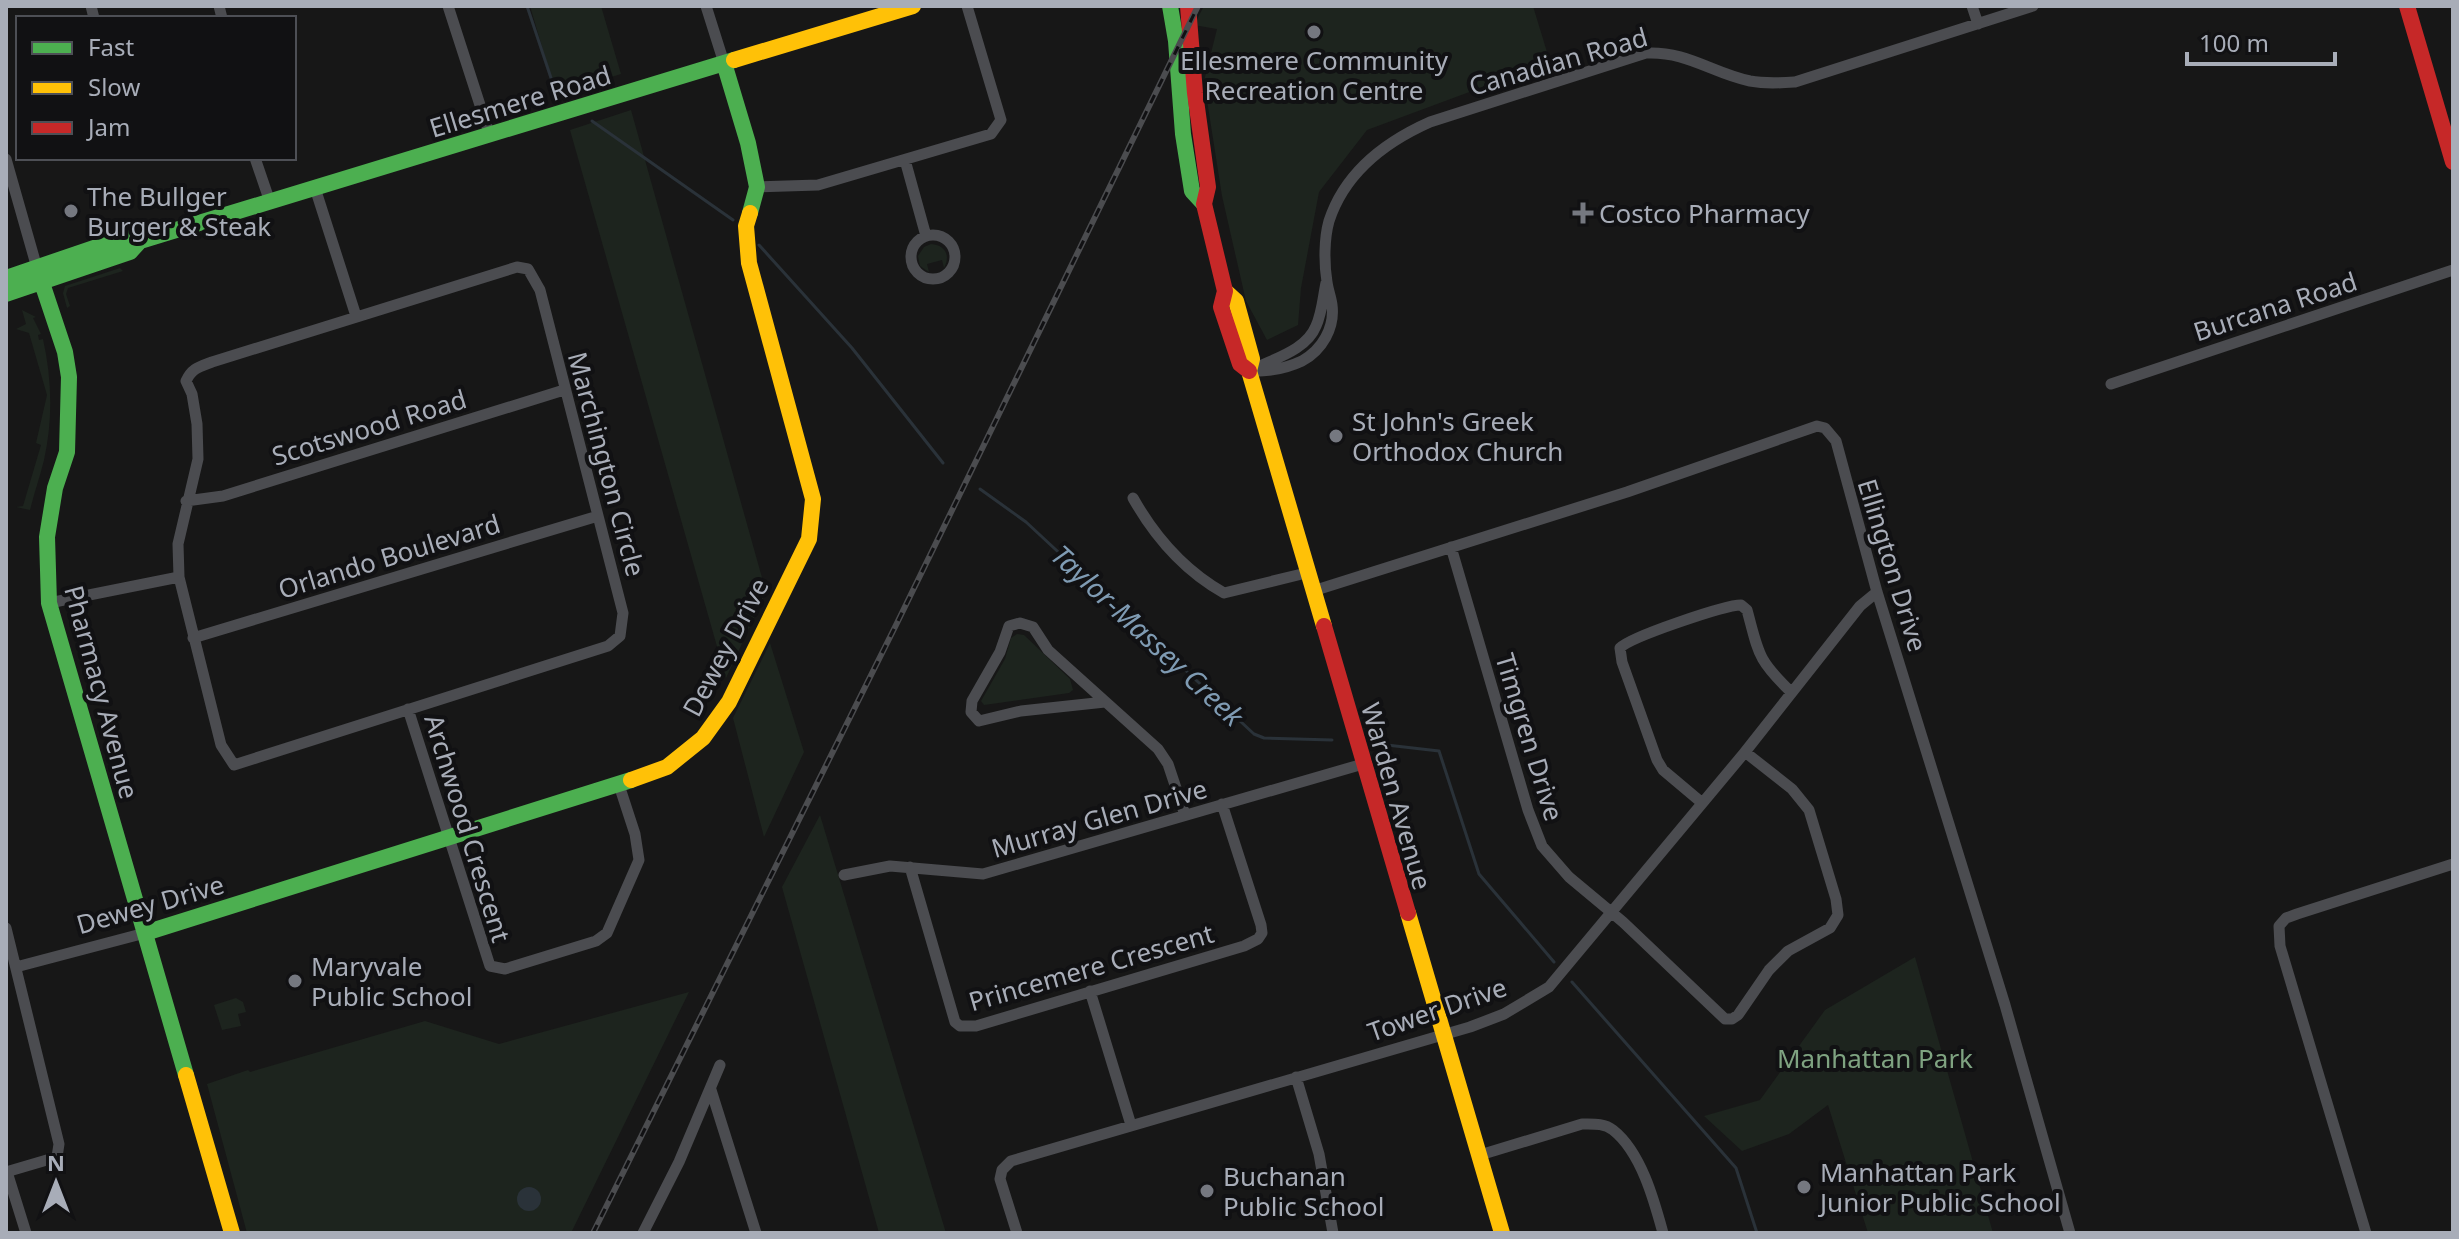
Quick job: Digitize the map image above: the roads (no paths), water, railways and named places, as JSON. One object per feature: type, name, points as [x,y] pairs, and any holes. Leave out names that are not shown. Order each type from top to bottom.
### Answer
[{"type":"main road","name":"Ellesmere Road","points":[[6,294],[39,275],[126,237],[140,241],[913,6]]},
{"type":"main road","name":"Warden Avenue","points":[[1170,6],[1192,191],[1204,204]]},
{"type":"main road","name":"Warden Avenue","points":[[1188,6],[1195,93],[1208,187],[1204,204],[1225,291],[1221,307],[1240,364],[1249,371],[1502,1233]]},
{"type":"main road","points":[[2407,6],[2453,162]]},
{"type":"main road","name":"Dewey Drive","points":[[145,933],[619,785],[667,767],[703,738],[729,702],[809,539],[813,499],[749,263],[746,226],[757,187],[748,143],[724,63]]},
{"type":"main road","name":"Ellesmere Road","points":[[6,278],[39,275]]},
{"type":"main road","name":"Pharmacy Avenue","points":[[39,275],[65,352],[69,377],[67,452],[55,488],[47,537],[49,603],[232,1233]]},
{"type":"street","points":[[448,6],[490,136]]},
{"type":"street","points":[[706,6],[724,63]]},
{"type":"street","points":[[757,187],[818,185],[991,134],[1001,120],[967,6]]},
{"type":"street","points":[[1972,6],[1978,24]]},
{"type":"street","name":"Canadian Road","points":[[1249,371],[1268,372],[1294,364],[1321,346],[1331,325],[1333,308],[1327,281],[1326,232],[1342,192],[1372,155],[1409,131],[1646,53],[1678,54],[1749,81],[1786,83],[1816,77],[2033,6]]},
{"type":"street","name":"Pharmacy Avenue","points":[[6,159],[39,275]]},
{"type":"street","points":[[256,160],[270,202]]},
{"type":"street","points":[[905,160],[926,236]]},
{"type":"street","points":[[315,188],[356,316]]},
{"type":"street","name":"Marchington Circle","points":[[517,267],[528,269],[540,290],[564,390],[623,613],[620,636],[608,646],[234,765],[221,745],[179,577],[178,544],[198,459],[197,424],[192,394],[186,381],[192,369],[517,267]]},
{"type":"street","name":"Burcana Road","points":[[2111,384],[2453,270]]},
{"type":"street","name":"Scotswood Road","points":[[186,501],[223,496],[564,390]]},
{"type":"street","name":"Ellington Drive","points":[[1313,591],[1627,492],[1817,426],[1825,428],[1836,441],[1877,592],[2005,1005],[2070,1233]]},
{"type":"street","points":[[1133,498],[1151,529],[1203,581],[1224,593],[1306,573]]},
{"type":"street","name":"Orlando Boulevard","points":[[193,638],[598,516]]},
{"type":"street","name":"Timgren Drive","points":[[1451,547],[1535,833],[1542,846],[1569,877],[1725,1019],[1738,1015],[1769,970],[1788,951],[1830,928],[1838,915],[1812,816],[1792,789],[1745,752]]},
{"type":"street","points":[[49,603],[179,577]]},
{"type":"street","name":"Tower Drive","points":[[1017,1233],[1000,1179],[1000,1173],[1007,1164],[1470,1027],[1504,1014],[1549,987],[1745,752],[1860,606],[1877,592]]},
{"type":"street","points":[[1701,802],[1663,770],[1657,760],[1622,662],[1620,648],[1636,637],[1705,616],[1723,607],[1741,605],[1747,610],[1753,639],[1763,663],[1791,692]]},
{"type":"street","points":[[1105,702],[1021,711],[986,721],[979,721],[971,712],[972,701],[1000,652],[1009,626],[1016,623],[1033,627],[1048,650],[1158,749],[1168,764],[1185,815]]},
{"type":"street","name":"Archwood Crescent","points":[[408,709],[490,966],[505,969],[596,941],[607,933],[639,860],[635,834],[619,785]]},
{"type":"street","name":"Murray Glen Drive","points":[[844,875],[869,868],[910,867],[983,874],[1363,764]]},
{"type":"street","name":"Princemere Crescent","points":[[910,867],[955,1022],[960,1026],[976,1026],[1244,946],[1258,939],[1262,933],[1261,925],[1222,804]]},
{"type":"street","points":[[2366,1233],[2283,958],[2279,926],[2286,918],[2453,864]]},
{"type":"street","points":[[6,928],[59,1144],[59,1152],[54,1158],[6,1172],[26,1233]]},
{"type":"street","name":"Dewey Drive","points":[[16,967],[145,933]]},
{"type":"street","points":[[1090,991],[1131,1125]]},
{"type":"street","points":[[643,1233],[679,1162],[720,1065]]},
{"type":"street","points":[[1296,1077],[1319,1154],[1333,1233]]},
{"type":"street","points":[[711,1090],[756,1233]]},
{"type":"street","points":[[1480,1155],[1582,1124],[1607,1127],[1623,1140],[1646,1179],[1663,1233]]},
{"type":"waterway","name":"Taylor-Massey Creek","points":[[527,6],[555,90]]},
{"type":"waterway","name":"Taylor-Massey Creek","points":[[592,121],[733,220]]},
{"type":"waterway","name":"Taylor-Massey Creek","points":[[759,245],[852,348],[943,463]]},
{"type":"waterway","name":"Taylor-Massey Creek","points":[[980,489],[1026,522],[1254,734],[1264,738],[1332,740]]},
{"type":"waterway","name":"Taylor-Massey Creek","points":[[1378,744],[1439,751],[1479,874],[1554,962]]},
{"type":"waterway","name":"Taylor-Massey Creek","points":[[1572,982],[1736,1168],[1757,1233]]},
{"type":"railway","points":[[593,1233],[897,623],[1198,6]]},
{"type":"place","name":"Ellesmere Community Recreation Centre","points":[[1314,32]]},
{"type":"place","name":"The Bullger Burger & Steak","points":[[71,211]]},
{"type":"place","name":"Costco Pharmacy","points":[[1583,213]]},
{"type":"place","name":"St John's Greek Orthodox Church","points":[[1336,436]]},
{"type":"place","name":"Maryvale Public School","points":[[295,981]]},
{"type":"place","name":"Manhattan Park Junior Public School","points":[[1804,1187]]},
{"type":"place","name":"Buchanan Public School","points":[[1207,1191]]},
{"type":"park label","name":"Manhattan Park","points":[[1875,1058]]}]
